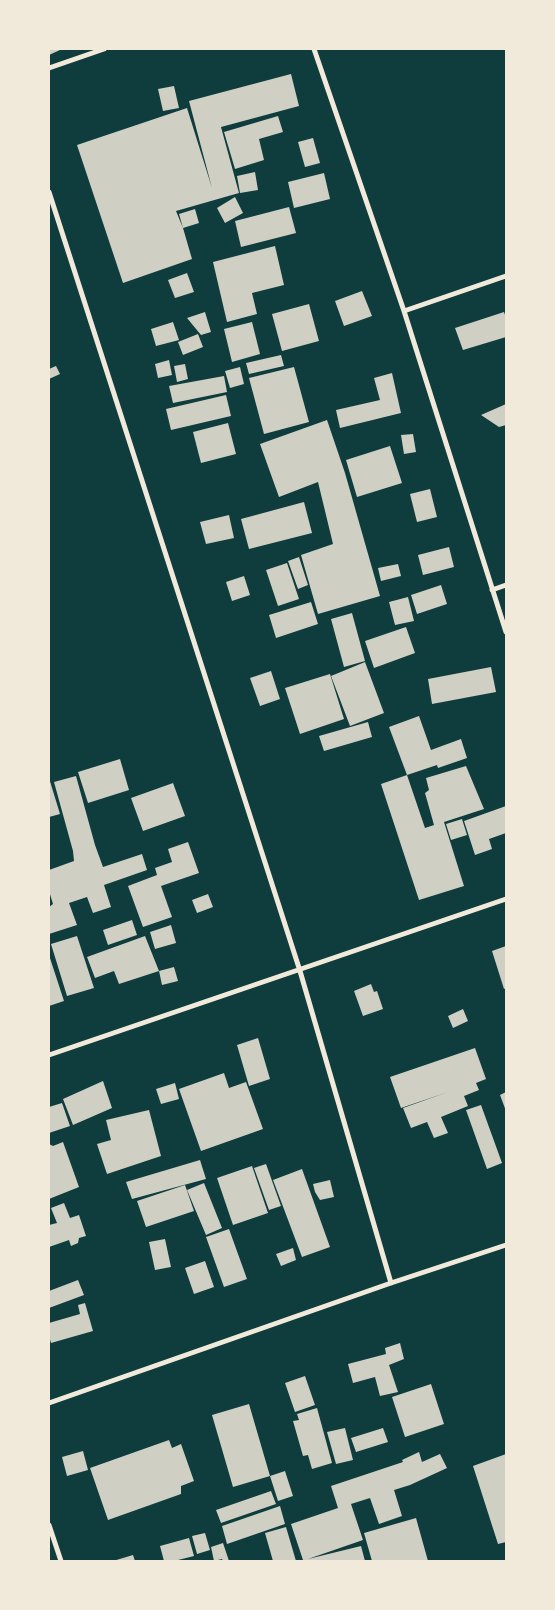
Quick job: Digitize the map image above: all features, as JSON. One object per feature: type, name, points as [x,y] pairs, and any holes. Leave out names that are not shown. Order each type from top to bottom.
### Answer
[{"type":"street","points":[[49,68],[104,49]]},
{"type":"street","points":[[314,49],[404,311],[506,632]]},
{"type":"street","points":[[49,192],[300,971],[391,1282]]},
{"type":"street","points":[[404,311],[506,276]]},
{"type":"street","points":[[492,590],[506,584]]},
{"type":"street","points":[[49,1055],[300,971],[506,899]]},
{"type":"street","points":[[49,1403],[391,1282],[506,1245]]},
{"type":"street","points":[[49,1525],[61,1561]]},
{"type":"building","points":[[49,49],[59,49],[60,50],[49,55]]},
{"type":"building","points":[[291,74],[299,106],[221,127],[239,193],[176,211],[192,259],[123,283],[77,145],[187,108],[212,188],[189,101]]},
{"type":"building","points":[[174,86],[179,108],[163,111],[158,89]]},
{"type":"building","points":[[278,116],[283,132],[259,139],[264,160],[235,169],[224,132]]},
{"type":"building","points":[[313,138],[320,163],[305,167],[298,142]]},
{"type":"building","points":[[255,172],[258,190],[240,193],[237,176]]},
{"type":"building","points":[[324,173],[330,199],[294,208],[288,182]]},
{"type":"building","points":[[235,197],[243,213],[225,223],[217,208]]},
{"type":"building","points":[[289,207],[296,233],[241,247],[235,221]]},
{"type":"building","points":[[195,209],[199,223],[183,228],[179,214]]},
{"type":"building","points":[[275,246],[284,285],[252,293],[257,314],[227,322],[213,262]]},
{"type":"building","points":[[187,273],[194,292],[175,298],[168,280]]},
{"type":"building","points":[[362,291],[372,316],[344,326],[335,301]]},
{"type":"building","points":[[309,304],[319,341],[282,351],[272,314]]},
{"type":"building","points":[[205,312],[211,332],[201,335],[187,318]]},
{"type":"building","points":[[504,312],[506,318],[506,337],[463,350],[455,328]]},
{"type":"building","points":[[173,322],[179,340],[156,346],[151,329]]},
{"type":"building","points":[[252,322],[260,354],[232,362],[224,329]]},
{"type":"building","points":[[198,334],[203,347],[183,355],[178,342]]},
{"type":"building","points":[[281,355],[284,366],[249,374],[246,363]]},
{"type":"building","points":[[169,360],[172,375],[158,378],[155,364]]},
{"type":"building","points":[[185,364],[188,379],[177,382],[174,366]]},
{"type":"building","points":[[56,366],[60,374],[49,379],[49,369]]},
{"type":"building","points":[[240,367],[244,384],[230,388],[225,371]]},
{"type":"building","points":[[294,367],[309,422],[264,434],[249,378]]},
{"type":"building","points":[[392,373],[401,413],[340,428],[336,410],[380,400],[374,378]]},
{"type":"building","points":[[224,376],[227,392],[173,403],[169,386]]},
{"type":"building","points":[[226,395],[231,416],[171,430],[166,409]]},
{"type":"building","points":[[506,404],[506,425],[499,427],[481,415]]},
{"type":"building","points":[[327,420],[345,473],[380,596],[318,614],[301,555],[333,544],[318,482],[279,497],[260,444]]},
{"type":"building","points":[[228,423],[236,454],[201,463],[193,432]]},
{"type":"building","points":[[413,434],[416,452],[404,454],[401,435]]},
{"type":"building","points":[[390,446],[402,483],[357,497],[346,460]]},
{"type":"building","points":[[430,489],[437,517],[417,522],[410,494]]},
{"type":"building","points":[[304,502],[312,533],[249,549],[241,519]]},
{"type":"building","points":[[229,515],[234,538],[206,544],[200,522]]},
{"type":"building","points":[[449,547],[454,567],[423,575],[418,555]]},
{"type":"building","points":[[299,557],[308,585],[298,589],[288,561]]},
{"type":"building","points":[[287,563],[299,599],[278,606],[266,570]]},
{"type":"building","points":[[398,564],[401,576],[381,581],[378,568]]},
{"type":"building","points":[[244,576],[250,595],[232,601],[226,582]]},
{"type":"building","points":[[441,585],[447,604],[417,614],[411,595]]},
{"type":"building","points":[[408,597],[414,621],[395,625],[389,602]]},
{"type":"building","points":[[311,602],[318,624],[276,638],[269,615]]},
{"type":"building","points":[[352,613],[365,661],[344,667],[331,619]]},
{"type":"building","points":[[406,627],[415,653],[374,668],[365,641]]},
{"type":"building","points":[[365,662],[384,713],[350,726],[331,676]]},
{"type":"building","points":[[491,667],[496,692],[432,704],[428,679]]},
{"type":"building","points":[[271,671],[280,699],[260,706],[250,678]]},
{"type":"building","points":[[330,674],[344,719],[300,734],[285,688]]},
{"type":"building","points":[[419,716],[431,750],[461,739],[467,758],[438,768],[437,765],[407,775],[389,727]]},
{"type":"building","points":[[368,722],[372,737],[324,751],[319,736]]},
{"type":"building","points":[[120,759],[129,790],[88,803],[78,772]]},
{"type":"building","points":[[466,766],[484,809],[444,822],[464,886],[419,900],[381,784],[407,775],[425,828],[434,825],[425,793],[429,790],[426,778]]},
{"type":"building","points":[[76,776],[103,867],[142,854],[147,870],[104,885],[111,907],[93,913],[87,897],[69,903],[77,925],[49,934],[49,907],[53,904],[49,891],[49,870],[74,861],[54,782]]},
{"type":"building","points":[[49,778],[60,814],[49,817]]},
{"type":"building","points":[[173,783],[185,816],[143,831],[131,798]]},
{"type":"building","points":[[506,806],[506,833],[489,839],[492,849],[475,855],[464,821]]},
{"type":"building","points":[[462,819],[467,835],[451,840],[446,824]]},
{"type":"building","points":[[188,842],[199,873],[161,886],[172,917],[143,927],[128,886],[157,875],[155,868],[172,862],[168,849]]},
{"type":"building","points":[[208,894],[213,907],[197,913],[192,900]]},
{"type":"building","points":[[132,920],[137,935],[108,945],[103,930]]},
{"type":"building","points":[[171,925],[176,943],[155,949],[150,932]]},
{"type":"building","points":[[77,936],[94,988],[67,996],[51,944]]},
{"type":"building","points":[[145,936],[159,971],[119,984],[114,971],[95,978],[87,957]]},
{"type":"building","points":[[506,946],[506,988],[504,989],[492,951]]},
{"type":"building","points":[[49,955],[64,1001],[49,1006]]},
{"type":"building","points":[[174,967],[178,981],[162,985],[159,971]]},
{"type":"building","points":[[371,984],[374,992],[377,991],[383,1009],[363,1016],[354,991]]},
{"type":"building","points":[[463,1009],[468,1021],[453,1028],[448,1016]]},
{"type":"building","points":[[258,1038],[270,1079],[249,1086],[237,1045]]},
{"type":"building","points":[[475,1048],[486,1079],[476,1083],[479,1090],[464,1096],[468,1106],[441,1117],[448,1133],[434,1138],[427,1122],[411,1128],[403,1108],[448,1092],[401,1108],[390,1077]]},
{"type":"building","points":[[224,1073],[229,1088],[246,1082],[263,1129],[201,1151],[179,1089]]},
{"type":"building","points":[[103,1081],[112,1108],[73,1125],[63,1099]]},
{"type":"building","points":[[175,1083],[179,1099],[161,1104],[156,1089]]},
{"type":"building","points":[[506,1092],[506,1111],[500,1095]]},
{"type":"building","points":[[62,1103],[70,1126],[49,1133],[49,1107]]},
{"type":"building","points":[[481,1105],[502,1163],[487,1169],[466,1110]]},
{"type":"building","points":[[149,1110],[161,1156],[107,1174],[97,1144],[111,1140],[106,1120]]},
{"type":"building","points":[[63,1142],[79,1187],[49,1199],[49,1144],[53,1146]]},
{"type":"building","points":[[200,1160],[206,1179],[132,1199],[126,1182]]},
{"type":"building","points":[[266,1164],[281,1206],[269,1210],[254,1168]]},
{"type":"building","points":[[252,1166],[268,1213],[233,1225],[217,1178]]},
{"type":"building","points":[[302,1169],[330,1247],[302,1257],[273,1180]]},
{"type":"building","points":[[330,1180],[334,1197],[320,1200],[313,1184]]},
{"type":"building","points":[[204,1183],[222,1228],[206,1235],[187,1190]]},
{"type":"building","points":[[185,1185],[194,1211],[146,1227],[137,1201]]},
{"type":"building","points":[[64,1203],[70,1218],[79,1215],[86,1236],[79,1238],[78,1243],[71,1246],[69,1240],[49,1247],[49,1225],[57,1223],[51,1208]]},
{"type":"building","points":[[229,1229],[247,1279],[224,1287],[206,1237]]},
{"type":"building","points":[[165,1239],[171,1267],[155,1270],[149,1242]]},
{"type":"building","points":[[293,1248],[296,1260],[281,1266],[276,1254]]},
{"type":"building","points":[[205,1261],[214,1287],[194,1294],[185,1268]]},
{"type":"building","points":[[78,1280],[84,1295],[49,1308],[49,1291]]},
{"type":"building","points":[[85,1303],[93,1331],[51,1343],[49,1323],[80,1314],[78,1305]]},
{"type":"building","points":[[400,1343],[404,1359],[389,1365],[398,1392],[380,1396],[375,1377],[353,1383],[348,1364],[386,1354],[385,1348]]},
{"type":"building","points":[[305,1376],[315,1405],[295,1412],[285,1383]]},
{"type":"building","points":[[431,1384],[444,1424],[405,1437],[392,1397]]},
{"type":"building","points":[[249,1404],[270,1476],[233,1487],[212,1415]]},
{"type":"building","points":[[317,1408],[332,1463],[312,1469],[308,1455],[303,1456],[293,1421],[299,1420],[297,1414]]},
{"type":"building","points":[[345,1428],[353,1460],[336,1464],[327,1432]]},
{"type":"building","points":[[383,1428],[388,1442],[356,1452],[351,1438]]},
{"type":"building","points":[[169,1440],[172,1448],[181,1444],[194,1481],[181,1486],[181,1494],[108,1520],[90,1468]]},
{"type":"building","points":[[83,1451],[88,1470],[67,1476],[62,1457]]},
{"type":"building","points":[[419,1452],[422,1462],[440,1454],[447,1468],[410,1485],[394,1490],[402,1516],[379,1524],[370,1498],[351,1504],[363,1540],[308,1559],[361,1546],[365,1561],[303,1560],[291,1524],[338,1508],[331,1486],[403,1462],[402,1460]]},
{"type":"building","points":[[506,1454],[506,1542],[498,1544],[473,1466]]},
{"type":"building","points":[[285,1471],[293,1496],[278,1501],[270,1476]]},
{"type":"building","points":[[271,1491],[276,1504],[221,1523],[216,1510]]},
{"type":"building","points":[[280,1506],[285,1524],[227,1544],[222,1526]]},
{"type":"building","points":[[416,1518],[428,1561],[372,1561],[364,1533]]},
{"type":"building","points":[[286,1527],[296,1561],[273,1561],[265,1533]]},
{"type":"building","points":[[205,1533],[210,1550],[197,1554],[192,1536]]},
{"type":"building","points":[[189,1538],[194,1556],[174,1561],[164,1561],[160,1546]]},
{"type":"building","points":[[223,1543],[229,1561],[223,1561],[222,1559],[214,1561],[211,1547]]},
{"type":"building","points":[[133,1555],[135,1561],[113,1561]]}]
